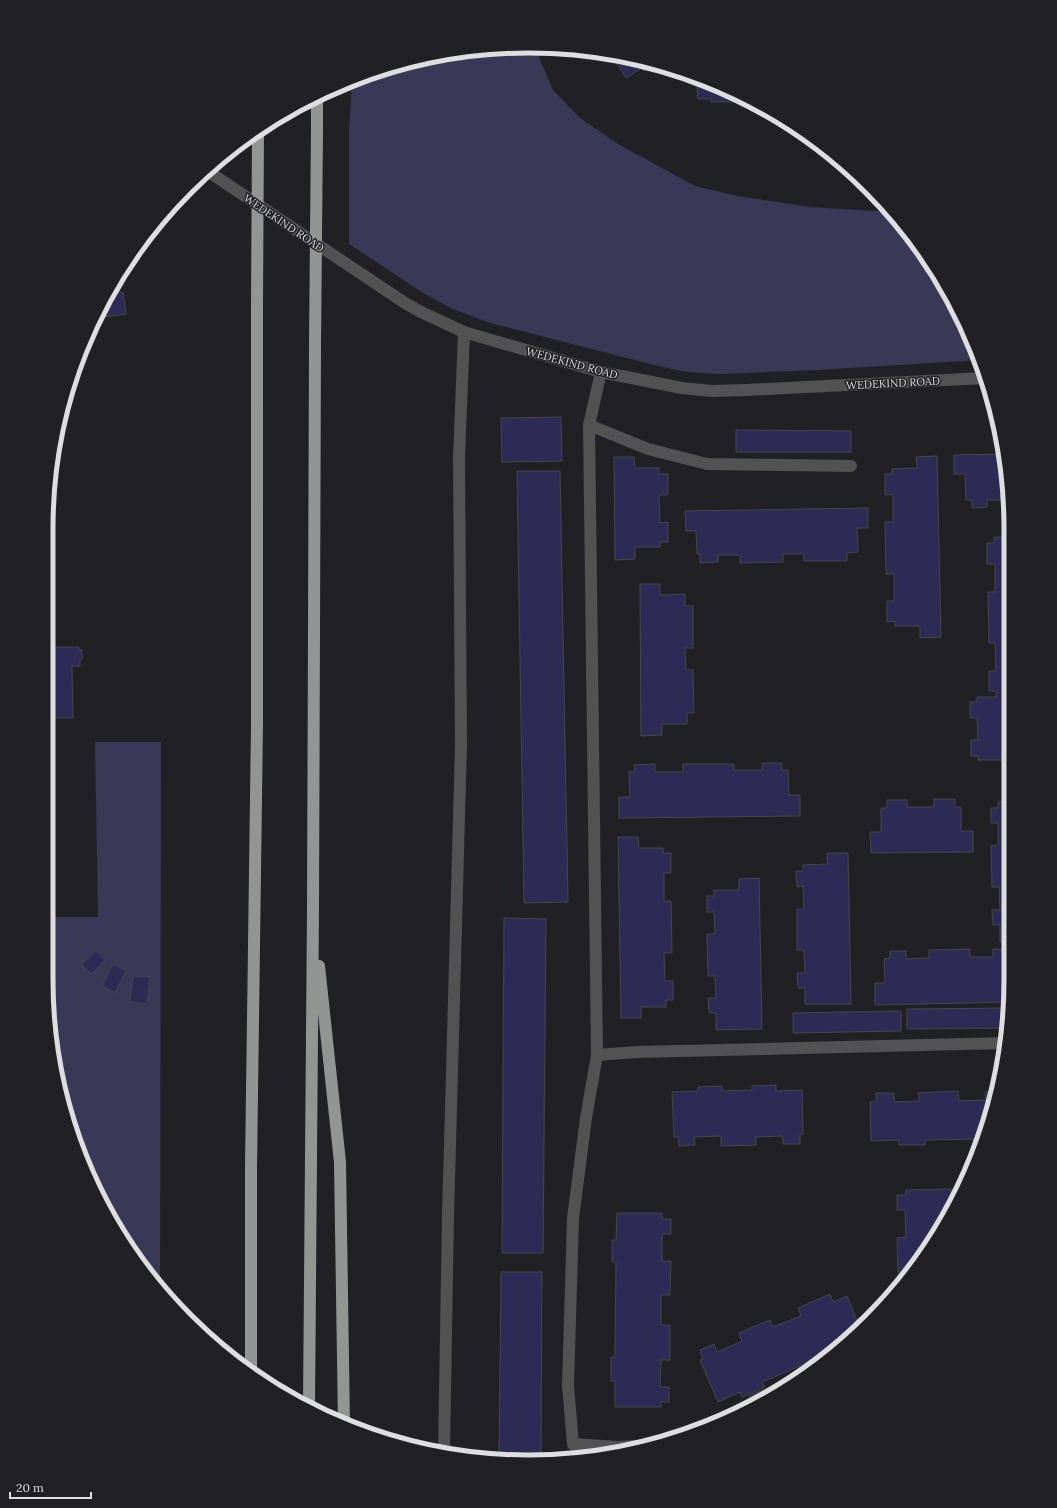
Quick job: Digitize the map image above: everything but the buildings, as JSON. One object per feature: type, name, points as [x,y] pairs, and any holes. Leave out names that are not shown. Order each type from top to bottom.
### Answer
[{"type":"highway","points":[[309,1401],[317,103]]},
{"type":"highway","points":[[251,1366],[251,1167],[257,724],[258,137]]},
{"type":"highway","points":[[313,909],[340,1162],[344,1418]]},
{"type":"street","name":"WEDEKIND ROAD","points":[[212,174],[405,303],[421,312],[464,332],[601,372],[682,388],[712,391],[980,378]]},
{"type":"street","points":[[444,1447],[448,1225],[461,744],[459,458],[464,332]]},
{"type":"street","points":[[601,372],[589,424],[597,1055],[586,1118],[573,1218],[568,1386],[573,1444],[616,1447]]},
{"type":"street","points":[[589,424],[648,449],[707,464],[851,466]]},
{"type":"street","points":[[597,1055],[637,1052],[1000,1043]]},
{"type":"shaded area","points":[[537,53],[553,90],[580,118],[618,144],[695,186],[738,196],[810,207],[883,211],[906,239],[924,264],[955,318],[973,360],[818,370],[720,374],[687,372],[490,323],[453,309],[423,293],[349,244],[349,130],[352,87],[405,69],[436,62],[497,54]]},
{"type":"shaded area","points":[[95,742],[161,742],[160,1280],[133,1244],[102,1190],[78,1132],[69,1103],[62,1072],[54,1011],[53,917],[98,917]]}]
